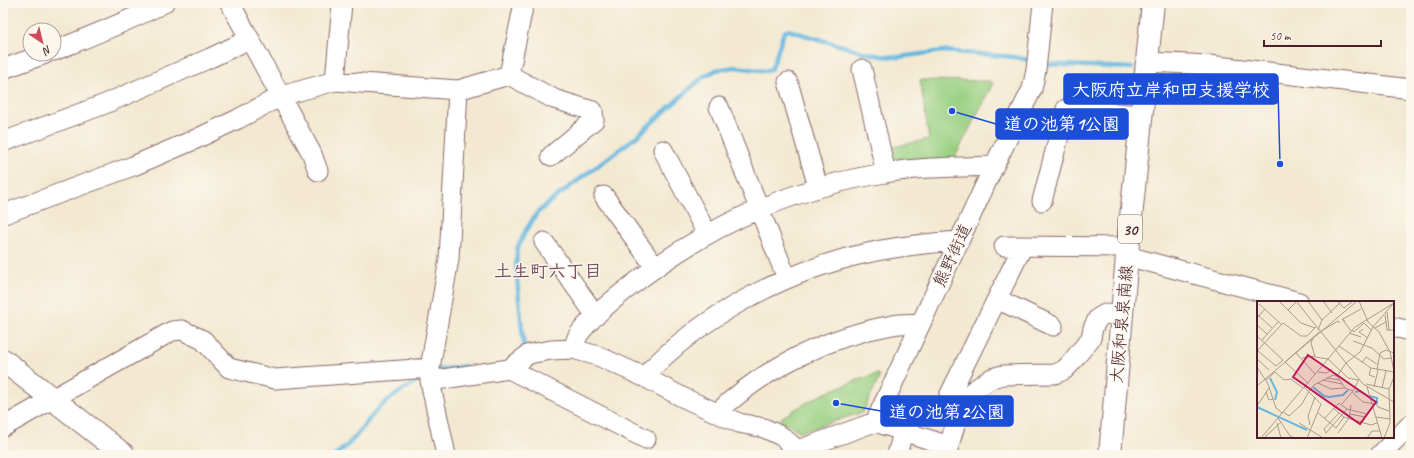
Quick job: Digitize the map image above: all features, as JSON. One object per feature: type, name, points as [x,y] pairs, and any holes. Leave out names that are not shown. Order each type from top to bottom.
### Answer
[{"type":"main road","name":"大阪和泉泉南線","points":[[1110,455],[1127,251],[1153,3]]},
{"type":"main road","points":[[3,360],[124,455]]},
{"type":"street","points":[[62,48],[164,3]]},
{"type":"street","points":[[230,3],[312,154],[318,171]]},
{"type":"street","points":[[334,81],[342,3]]},
{"type":"street","points":[[509,75],[524,3]]},
{"type":"street","name":"熊野街道","points":[[875,422],[994,166],[1032,88],[1036,70],[1042,3]]},
{"type":"street","points":[[3,142],[105,104],[250,39]]},
{"type":"street","points":[[3,69],[23,62]]},
{"type":"street","points":[[1147,62],[1209,65],[1411,89]]},
{"type":"street","points":[[862,69],[886,173]]},
{"type":"street","points":[[4,214],[133,166],[196,139],[281,96],[334,81],[458,90],[509,75],[554,99],[593,111],[594,120],[551,156]]},
{"type":"street","points":[[788,82],[818,187]]},
{"type":"street","points":[[446,455],[430,375],[449,259],[458,90]]},
{"type":"street","points":[[719,107],[758,209],[787,279]]},
{"type":"street","points":[[1042,201],[1066,108],[1142,115]]},
{"type":"street","points":[[663,150],[708,234]]},
{"type":"street","points":[[574,349],[578,335],[596,316],[625,290],[655,267],[708,234],[758,209],[818,187],[886,173],[929,168],[994,166]]},
{"type":"street","points":[[604,196],[655,267]]},
{"type":"street","points":[[644,377],[665,357],[700,328],[747,299],[787,279],[843,259],[872,252],[901,247],[959,241]]},
{"type":"street","points":[[544,242],[596,316]]},
{"type":"street","points":[[1004,246],[1127,251],[1296,301]]},
{"type":"street","points":[[949,396],[1023,246]]},
{"type":"street","points":[[997,299],[1053,326]]},
{"type":"street","points":[[509,369],[529,354],[551,350],[574,349],[598,356],[644,377],[684,398],[740,423],[764,428],[781,436],[799,453],[875,422],[947,451],[961,406],[974,390],[992,378],[1003,375],[1055,374],[1064,370],[1091,338],[1092,328],[1098,318],[1105,314],[1122,316]]},
{"type":"street","points":[[717,413],[729,401],[753,384],[779,367],[806,353],[835,341],[863,332],[894,325],[921,323]]},
{"type":"street","points":[[1394,327],[1411,332]]},
{"type":"street","points":[[3,427],[172,331],[182,330],[203,340],[229,368],[275,379],[430,375],[509,369],[646,439]]},
{"type":"street","points":[[1380,455],[1411,424]]},
{"type":"street","points":[[897,455],[903,432]]},
{"type":"green space","points":[[920,80],[989,81],[993,83],[953,161],[894,165],[886,154],[892,152],[893,147],[929,139]]},
{"type":"green space","points":[[877,374],[880,376],[863,412],[801,432],[781,421],[781,418],[816,398],[852,382]]},
{"type":"waterway","points":[[523,351],[516,269],[517,249],[525,232],[537,213],[636,137],[703,77],[716,70],[735,67],[767,71],[772,68],[784,32],[788,30],[866,53],[882,56],[899,57],[943,51],[1014,57],[1029,60]]},
{"type":"waterway","points":[[1044,64],[1132,68]]},
{"type":"waterway","points":[[437,370],[465,366]]},
{"type":"waterway","points":[[335,455],[348,445],[380,407],[421,378]]},
{"type":"waterway","points":[[219,455],[244,451],[270,455]]},
{"type":"place","name":"道の池第1公園","points":[[952,111]]},
{"type":"place","name":"大阪府立岸和田支援学校","points":[[1280,164]]},
{"type":"place","name":"道の池第2公園","points":[[836,403]]},
{"type":"district","name":"土生町六丁目","points":[[548,271]]}]
